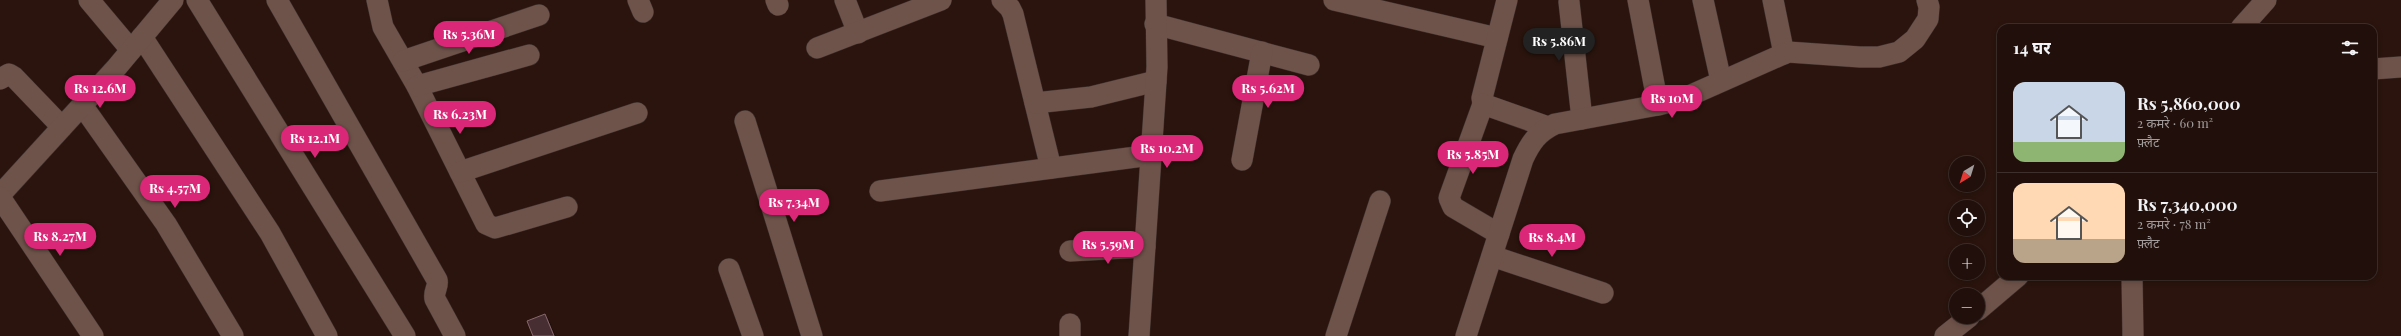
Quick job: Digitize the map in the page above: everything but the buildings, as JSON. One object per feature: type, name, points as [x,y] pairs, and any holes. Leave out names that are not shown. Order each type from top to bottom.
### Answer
[{"type":"street","points":[[89,0],[137,43],[281,250],[327,336]]},
{"type":"street","points":[[93,336],[0,196],[174,0]]},
{"type":"street","points":[[197,0],[405,336]]},
{"type":"street","points":[[277,0],[437,280],[438,283],[434,294],[434,299],[455,336]]},
{"type":"street","points":[[377,0],[383,28],[417,86],[486,224],[495,228],[567,207]]},
{"type":"street","points":[[845,0],[858,33]]},
{"type":"street","points":[[817,48],[941,0]]},
{"type":"street","points":[[1139,336],[1157,62],[1155,24],[1156,0]]},
{"type":"street","points":[[1334,0],[1497,38]]},
{"type":"street","points":[[1499,234],[1454,207],[1448,193],[1483,104],[1482,98],[1507,0]]},
{"type":"street","points":[[1638,0],[1658,105]]},
{"type":"street","points":[[1703,0],[1721,81]]},
{"type":"street","points":[[1773,0],[1784,54]]},
{"type":"street","points":[[1466,336],[1523,159],[1532,140],[1548,127],[1555,124],[1658,105],[1682,99],[1788,52],[1866,57],[1899,52],[1915,39],[1928,19],[1929,7],[1927,0]]},
{"type":"street","points":[[2245,24],[2266,0]]},
{"type":"street","points":[[1004,1],[1013,14],[1051,168]]},
{"type":"street","points":[[1569,2],[1582,119]]},
{"type":"street","points":[[403,61],[539,15]]},
{"type":"street","points":[[1155,24],[1310,65]]},
{"type":"street","points":[[1242,160],[1262,52]]},
{"type":"street","points":[[417,86],[529,55]]},
{"type":"street","points":[[2377,69],[2401,67]]},
{"type":"street","points":[[0,79],[4,74],[9,74],[14,77],[62,127]]},
{"type":"street","points":[[1035,103],[1091,97],[1156,81]]},
{"type":"street","points":[[1483,104],[1548,127]]},
{"type":"street","points":[[82,105],[166,224],[233,336]]},
{"type":"street","points":[[460,172],[637,113]]},
{"type":"street","points":[[745,120],[812,336]]},
{"type":"street","points":[[880,191],[1151,155]]},
{"type":"street","points":[[1336,336],[1380,201]]},
{"type":"street","points":[[1070,251],[1145,247]]},
{"type":"street","points":[[1492,256],[1603,293]]},
{"type":"street","points":[[729,269],[753,336]]},
{"type":"street","points":[[1985,304],[2013,280]]},
{"type":"street","points":[[2132,280],[2133,336]]},
{"type":"street","points":[[1945,336],[1960,324]]}]
